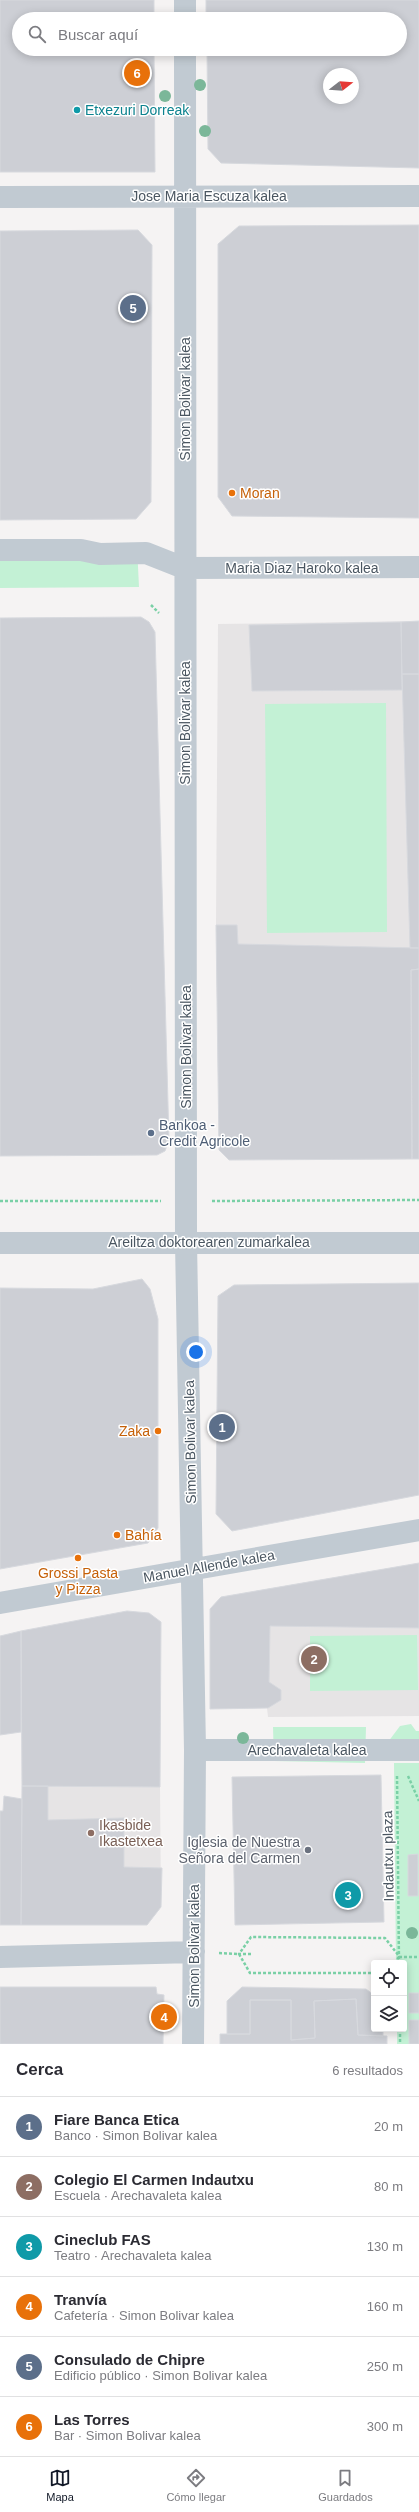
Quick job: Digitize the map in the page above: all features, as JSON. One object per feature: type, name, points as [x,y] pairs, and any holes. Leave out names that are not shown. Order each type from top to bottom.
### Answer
[{"type":"street","points":[[185,0],[185,12]]},
{"type":"street","name":"Simon Bolivar kalea","points":[[185,56],[184,568],[186,1242],[195,1750],[193,2044]]},
{"type":"street","name":"Jose Maria Escuza kalea","points":[[0,197],[419,196]]},
{"type":"street","points":[[0,550],[81,550],[100,554],[146,553],[184,568]]},
{"type":"street","name":"Maria Diaz Haroko kalea","points":[[184,568],[419,567]]},
{"type":"street","name":"Areiltza doktorearen zumarkalea","points":[[0,1243],[419,1243]]},
{"type":"street","name":"Manuel Allende kalea","points":[[0,1603],[192,1568],[419,1530]]},
{"type":"street","name":"Arechavaleta kalea","points":[[195,1750],[419,1750]]},
{"type":"street","points":[[0,1957],[194,1952]]},
{"type":"path","name":"Indautxu plaza","points":[[397,1749],[399,1957]]},
{"type":"path","points":[[239,1954],[251,1937],[385,1938],[399,1957]]},
{"type":"path","points":[[239,1954],[251,1954]]},
{"type":"path","points":[[239,1954],[250,1973],[371,1973]]},
{"type":"path","points":[[399,1957],[419,1957]]},
{"type":"path","points":[[400,2032],[400,2044]]},
{"type":"shaded area","points":[[419,621],[419,1159],[229,1160],[219,1150],[216,925],[218,624]]},
{"type":"shaded area","points":[[419,1563],[419,1716],[268,1717],[267,1708],[210,1709],[210,1609],[221,1597]]},
{"type":"shaded area","name":"Ikasbide Ikastetxea","points":[[22,1786],[160,1787],[161,1907],[147,1925],[21,1925]]},
{"type":"green space","points":[[137,546],[139,587],[0,588],[0,548]]},
{"type":"green space","points":[[386,703],[387,932],[267,933],[265,704]]},
{"type":"green space","points":[[417,1635],[418,1690],[310,1691],[310,1636]]},
{"type":"green space","points":[[411,1724],[416,1731],[419,1731],[419,1756],[382,1750],[400,1726]]},
{"type":"green space","points":[[273,1727],[366,1727],[365,1763],[274,1761]]},
{"type":"green space","points":[[394,1763],[419,1763],[419,2044],[397,2044],[397,2032],[407,2032],[407,1960],[396,1960]]},
{"type":"building","name":"Etxezuri Dorreak","points":[[0,0],[154,0],[154,12],[12,12],[12,56],[154,56],[155,172],[0,172]]},
{"type":"building","points":[[206,0],[419,0],[419,168],[221,163],[208,149],[207,56],[407,56],[407,12],[206,12]]},
{"type":"building","points":[[419,225],[419,518],[232,516],[218,497],[218,244],[239,226]]},
{"type":"building","points":[[138,230],[152,245],[151,502],[136,519],[0,520],[0,231]]},
{"type":"building","points":[[141,617],[149,622],[155,632],[169,1140],[165,1151],[157,1155],[0,1156],[0,618]]},
{"type":"building","points":[[419,621],[419,674],[402,674],[401,622]]},
{"type":"building","points":[[401,622],[402,690],[252,691],[249,625]]},
{"type":"building","points":[[402,674],[419,674],[419,948],[410,948]]},
{"type":"building","points":[[216,925],[237,925],[238,944],[419,948],[419,969],[411,970],[412,1159],[229,1160],[219,1150]]},
{"type":"building","points":[[419,969],[419,1159],[412,1159],[411,970]]},
{"type":"building","points":[[142,1279],[150,1289],[158,1319],[158,1528],[148,1543],[0,1569],[0,1288],[93,1289]]},
{"type":"building","points":[[419,1283],[419,1495],[232,1531],[216,1514],[218,1296],[234,1285]]},
{"type":"building","points":[[419,1563],[419,1628],[270,1626],[269,1682],[281,1690],[281,1700],[268,1708],[210,1709],[210,1609],[221,1597]]},
{"type":"building","points":[[127,1611],[149,1613],[161,1622],[160,1787],[22,1786],[21,1631]]},
{"type":"building","points":[[21,1631],[21,1732],[0,1735],[0,1636]]},
{"type":"building","name":"Iglesia de Nuestra Señora del Carmen","points":[[381,1775],[384,1922],[235,1925],[232,1777]]},
{"type":"building","name":"Ikasbide Ikastetxea","points":[[22,1786],[48,1786],[48,1820],[124,1818],[124,1867],[162,1868],[161,1907],[147,1925],[21,1925]]},
{"type":"building","points":[[4,1796],[22,1799],[21,1925],[0,1925],[0,1811],[3,1811]]},
{"type":"building","points":[[418,1854],[418,1896],[408,1896],[408,1855]]},
{"type":"building","points":[[0,1987],[156,1987],[157,1994],[164,1995],[163,2044],[0,2044]]},
{"type":"building","points":[[242,1987],[366,1989],[371,1993],[371,2032],[383,2032],[383,2036],[358,2035],[356,1999],[314,2001],[315,2038],[291,2040],[291,2000],[250,2000],[250,2034],[227,2034],[227,2001]]},
{"type":"building","points":[[409,1993],[419,1993],[419,2013],[409,2013]]},
{"type":"building","points":[[356,1999],[358,2035],[387,2036],[387,2044],[220,2044],[220,2034],[250,2034],[250,2000],[291,2000],[291,2040],[315,2038],[314,2001]]},
{"type":"building","points":[[409,2020],[419,2020],[419,2044],[409,2044]]},
{"type":"place","name":"Las Torres","points":[[137,73]]},
{"type":"place","name":"Etxezuri Dorreak","points":[[77,110]]},
{"type":"place","name":"Consulado de Chipre","points":[[133,308]]},
{"type":"place","name":"Moran","points":[[232,493]]},
{"type":"place","name":"Bankoa - Credit Agricole","points":[[151,1133]]},
{"type":"place","name":"Fiare Banca Etica","points":[[222,1427]]},
{"type":"place","name":"Zaka","points":[[158,1431]]},
{"type":"place","name":"Bahía","points":[[117,1535]]},
{"type":"place","name":"Grossi Pasta y Pizza","points":[[78,1558]]},
{"type":"place","name":"Colegio El Carmen Indautxu","points":[[314,1659]]},
{"type":"place","name":"Ikasbide Ikastetxea","points":[[91,1833]]},
{"type":"place","name":"Iglesia de Nuestra Señora del Carmen","points":[[308,1850]]},
{"type":"place","name":"Cineclub FAS","points":[[348,1895]]},
{"type":"place","name":"Tranvía","points":[[164,2017]]}]
